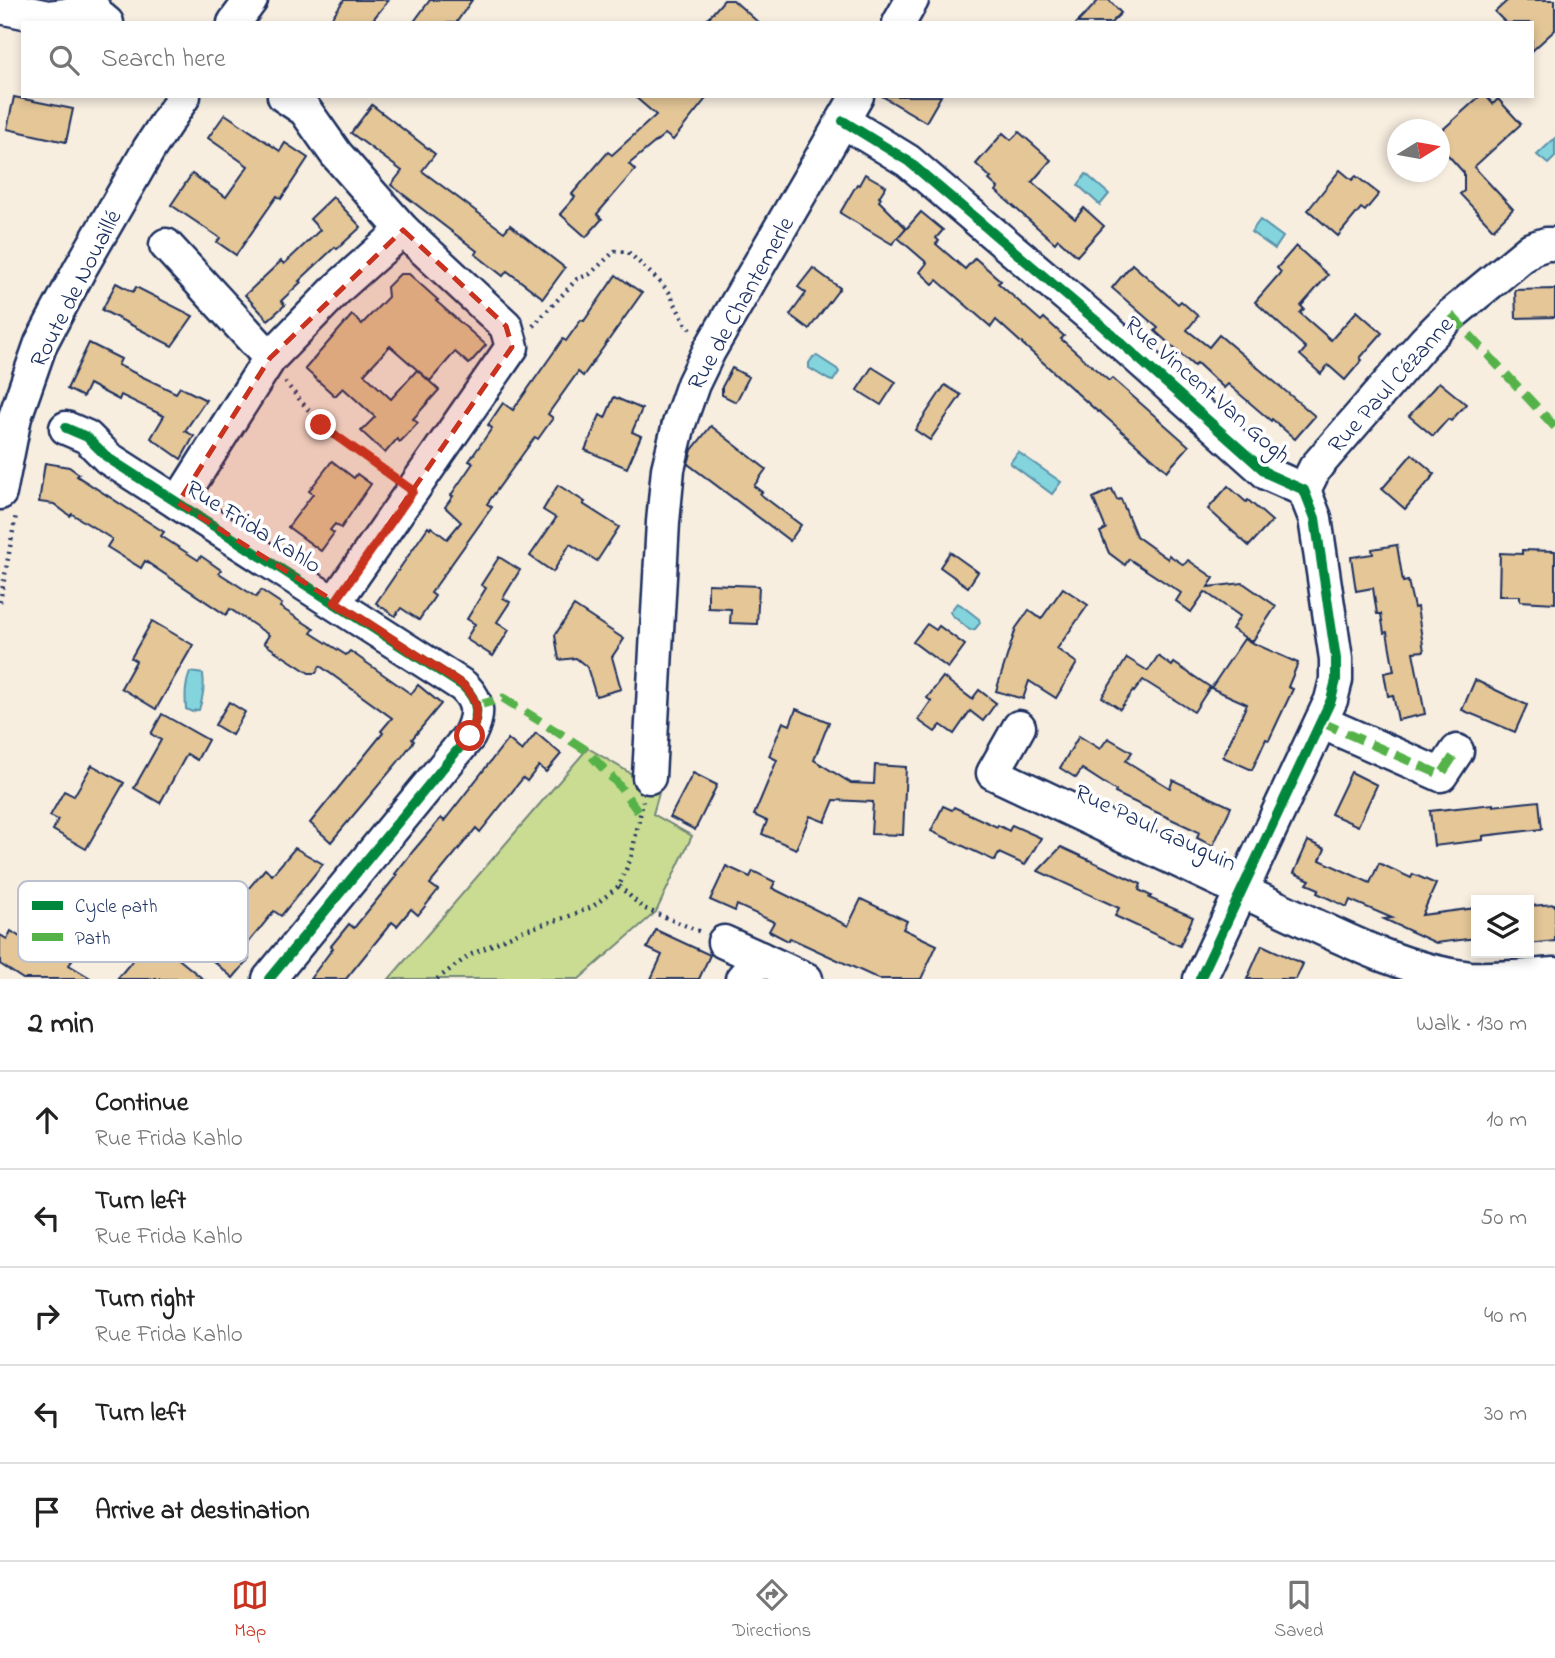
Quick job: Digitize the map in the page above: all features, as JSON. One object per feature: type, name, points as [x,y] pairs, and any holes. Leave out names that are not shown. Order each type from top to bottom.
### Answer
[{"type":"street","points":[[235,21],[251,0]]},
{"type":"street","points":[[900,21],[912,0]]},
{"type":"street","points":[[0,7],[48,17],[96,10]]},
{"type":"street","name":"Route de Nouaillé","points":[[9,500],[15,417],[41,343],[86,257],[149,149],[183,98]]},
{"type":"street","points":[[287,98],[305,110],[336,154],[403,230],[506,326],[512,348]]},
{"type":"street","name":"Rue de Chantemerle","points":[[649,777],[663,522],[668,469],[679,424],[693,384],[709,351],[850,109]]},
{"type":"street","name":"Rue Vincent Van Gogh","points":[[850,109],[1100,324],[1268,474],[1304,490],[1315,518],[1336,659],[1336,680],[1321,722],[1200,979]]},
{"type":"street","name":"Rue Frida Kahlo","points":[[178,503],[270,358],[340,286],[403,230]]},
{"type":"street","name":"Rue Paul Cézanne","points":[[1304,490],[1315,468],[1425,341],[1451,315],[1531,249],[1555,244]]},
{"type":"street","points":[[166,245],[270,358]]},
{"type":"street","name":"Rue Frida Kahlo","points":[[335,602],[512,348]]},
{"type":"street","name":"Rue Frida Kahlo","points":[[66,428],[87,437],[108,458],[335,602],[463,685],[472,694],[476,706],[476,722],[470,736],[270,979]]},
{"type":"street","points":[[1321,722],[1441,775],[1457,751]]},
{"type":"street","name":"Rue Paul Gauguin","points":[[1019,727],[993,773],[1241,891],[1385,957],[1448,974],[1472,979],[1555,974]]},
{"type":"street","points":[[724,942],[751,968],[806,979]]},
{"type":"path","points":[[512,348],[577,279],[590,274],[615,251],[628,252],[669,292],[685,323],[709,351]]},
{"type":"path","points":[[270,358],[276,371],[321,425],[413,491]]},
{"type":"path","points":[[0,602],[9,500]]},
{"type":"path","points":[[437,979],[470,955],[522,931],[592,907],[619,886],[631,858],[649,777]]},
{"type":"path","points":[[619,886],[643,908],[724,942]]},
{"type":"highlighted area","points":[[403,230],[506,326],[512,347],[335,602],[178,503],[270,358]]},
{"type":"green space","points":[[588,748],[635,776],[634,787],[659,793],[653,814],[692,836],[656,912],[579,979],[389,979]]},
{"type":"water","points":[[1555,138],[1555,157],[1548,164],[1537,155]]},
{"type":"water","points":[[1086,174],[1109,194],[1100,205],[1078,185]]},
{"type":"water","points":[[1260,220],[1283,237],[1275,249],[1251,232]]},
{"type":"water","points":[[817,356],[839,372],[833,381],[809,368],[813,357]]},
{"type":"water","points":[[1018,452],[1061,482],[1052,494],[1010,463]]},
{"type":"water","points":[[957,603],[979,619],[980,623],[975,629],[970,630],[952,615],[950,612]]},
{"type":"water","points":[[190,672],[203,674],[204,679],[199,710],[192,712],[186,709],[186,686]]},
{"type":"building","points":[[344,0],[389,0],[372,21],[329,21]]},
{"type":"building","points":[[430,0],[472,0],[457,21],[414,21]]},
{"type":"building","points":[[724,0],[733,0],[757,21],[706,21]]},
{"type":"building","points":[[1099,0],[1109,0],[1121,13],[1113,21],[1079,21]]},
{"type":"building","points":[[1508,0],[1555,0],[1555,30],[1534,49],[1534,21],[1504,21],[1495,12]]},
{"type":"building","points":[[14,97],[73,109],[66,142],[7,129]]},
{"type":"building","points":[[636,98],[706,98],[673,140],[665,134],[629,164],[635,170],[597,214],[602,219],[586,237],[560,214],[575,197],[572,194],[608,152],[612,155],[656,115]]},
{"type":"building","points":[[885,98],[940,98],[926,122]]},
{"type":"building","points":[[1478,98],[1488,98],[1493,104],[1498,99],[1521,124],[1474,167],[1513,209],[1493,229],[1460,194],[1464,191],[1464,173],[1450,157],[1450,123]]},
{"type":"building","points":[[372,105],[435,154],[422,171],[504,232],[510,225],[565,268],[543,298],[507,271],[503,276],[475,254],[477,251],[391,185],[402,171],[351,133]]},
{"type":"building","points":[[225,114],[280,151],[285,143],[308,158],[281,199],[277,196],[236,255],[217,242],[220,238],[171,205],[192,174],[226,197],[248,166],[208,138]]},
{"type":"building","points":[[1019,132],[1051,160],[1032,182],[1075,219],[1084,208],[1104,226],[1077,256],[1058,239],[1055,243],[996,191],[998,188],[989,180],[991,178],[976,164],[1003,133],[1011,140]]},
{"type":"building","points":[[1340,170],[1352,180],[1356,176],[1379,194],[1365,211],[1361,208],[1338,236],[1308,210]]},
{"type":"building","points":[[865,174],[886,186],[879,201],[906,228],[892,244],[840,213]]},
{"type":"building","points":[[333,197],[361,227],[299,281],[301,282],[281,301],[285,305],[268,320],[245,295],[281,261],[284,264],[320,230],[310,219]]},
{"type":"building","points":[[921,212],[943,230],[936,238],[939,241],[936,244],[965,269],[975,258],[1001,281],[998,283],[1041,321],[1044,318],[1064,336],[1061,339],[1109,381],[1112,378],[1189,446],[1167,471],[996,320],[991,327],[937,280],[933,284],[920,272],[927,263],[898,238]]},
{"type":"building","points":[[1296,246],[1328,275],[1301,306],[1304,309],[1300,313],[1331,340],[1357,311],[1382,333],[1345,380],[1328,365],[1321,374],[1300,355],[1306,348],[1255,302],[1281,272],[1277,268]]},
{"type":"building","points":[[1132,264],[1178,304],[1181,301],[1198,316],[1187,330],[1209,347],[1219,335],[1315,416],[1295,439],[1228,384],[1224,388],[1197,363],[1194,366],[1155,331],[1158,328],[1112,288]]},
{"type":"building","points":[[813,268],[840,288],[809,329],[790,315],[806,293],[798,287]]},
{"type":"building","points":[[400,274],[409,274],[486,345],[469,364],[455,352],[430,381],[390,346],[364,374],[391,399],[417,370],[439,390],[413,419],[418,423],[400,442],[397,439],[385,453],[361,431],[375,417],[343,388],[335,396],[305,369],[352,315],[362,324],[388,297],[387,287]]},
{"type":"building","points":[[616,275],[642,293],[583,376],[578,372],[548,414],[553,418],[538,439],[535,437],[487,504],[492,507],[431,593],[435,596],[419,620],[401,608],[395,616],[376,603],[428,527],[447,539],[461,522],[445,507],[473,463],[469,461],[492,428],[488,425],[503,403],[513,410],[563,339],[566,341],[581,320],[584,321]]},
{"type":"building","points":[[116,283],[133,292],[136,287],[193,316],[172,346],[102,310]]},
{"type":"building","points":[[1555,289],[1555,317],[1516,318],[1515,290]]},
{"type":"building","points":[[89,343],[121,359],[118,365],[176,393],[180,387],[206,400],[185,431],[194,436],[181,459],[151,438],[164,416],[121,395],[119,400],[89,384],[83,397],[67,389]]},
{"type":"building","points":[[872,367],[896,382],[881,405],[857,390]]},
{"type":"building","points":[[732,368],[749,377],[736,402],[722,395],[722,387]]},
{"type":"building","points":[[1439,382],[1466,404],[1433,436],[1409,416]]},
{"type":"building","points":[[945,385],[961,395],[930,440],[915,430]]},
{"type":"building","points":[[614,397],[642,409],[632,432],[641,436],[627,468],[585,450],[600,415],[605,418]]},
{"type":"building","points":[[711,426],[766,469],[754,486],[762,492],[760,494],[801,525],[790,541],[688,464],[692,450]]},
{"type":"building","points":[[1412,454],[1435,474],[1405,509],[1382,489]]},
{"type":"building","points":[[332,461],[354,478],[357,474],[371,484],[341,528],[335,524],[330,530],[334,533],[321,551],[288,527],[313,494],[309,491]]},
{"type":"building","points":[[45,463],[69,467],[79,474],[77,476],[164,532],[161,536],[198,560],[201,556],[221,570],[219,573],[256,597],[261,590],[282,604],[280,607],[314,629],[311,633],[346,655],[350,651],[411,694],[418,685],[441,704],[412,739],[414,741],[398,762],[331,842],[310,823],[383,733],[381,731],[392,718],[320,666],[316,673],[309,673],[275,651],[264,643],[269,635],[230,609],[226,615],[145,561],[141,568],[107,547],[112,539],[54,504],[39,502]]},
{"type":"building","points":[[558,485],[619,527],[597,561],[570,544],[553,572],[530,556],[556,518],[543,510]]},
{"type":"building","points":[[1228,486],[1272,521],[1249,546],[1208,509]]},
{"type":"building","points":[[1112,489],[1117,500],[1121,499],[1136,536],[1168,559],[1169,555],[1184,565],[1188,560],[1214,578],[1208,587],[1243,583],[1276,606],[1252,642],[1232,629],[1240,616],[1205,592],[1191,612],[1176,601],[1181,593],[1129,559],[1125,565],[1109,553],[1100,532],[1106,529],[1093,498]]},
{"type":"building","points":[[1397,545],[1403,582],[1408,581],[1414,608],[1417,607],[1424,651],[1413,652],[1425,714],[1398,720],[1393,695],[1388,696],[1384,673],[1394,671],[1387,632],[1384,633],[1381,614],[1377,614],[1373,588],[1356,591],[1351,557],[1373,554],[1372,549]]},
{"type":"building","points":[[1522,550],[1555,551],[1555,603],[1520,601],[1520,596],[1499,596],[1500,553],[1522,554]]},
{"type":"building","points":[[950,552],[978,572],[968,587],[940,567]]},
{"type":"building","points":[[499,557],[520,570],[503,598],[510,602],[497,622],[509,630],[493,656],[466,639],[475,624],[467,619],[486,588],[481,585]]},
{"type":"building","points":[[708,584],[759,586],[757,624],[730,623],[731,609],[708,608]]},
{"type":"building","points":[[1063,588],[1088,605],[1057,649],[1077,663],[1056,698],[1029,681],[1023,699],[996,691],[1016,628],[1029,610],[1041,619]]},
{"type":"building","points":[[574,606],[624,639],[612,657],[621,689],[596,696],[587,667],[576,658],[559,660],[555,635]]},
{"type":"building","points":[[152,621],[193,645],[156,709],[121,688],[136,661],[131,658]]},
{"type":"building","points":[[927,624],[936,630],[939,626],[965,645],[948,668],[913,642]]},
{"type":"building","points":[[1244,639],[1298,663],[1288,687],[1293,689],[1252,770],[1223,757],[1247,704],[1211,688]]},
{"type":"building","points":[[1158,656],[1172,666],[1174,663],[1210,687],[1194,712],[1143,680],[1120,709],[1102,697],[1127,658],[1148,671]]},
{"type":"building","points":[[943,677],[972,699],[979,690],[996,703],[983,721],[970,711],[954,734],[941,725],[935,732],[918,720],[931,701],[927,698]]},
{"type":"building","points":[[1475,680],[1527,705],[1515,732],[1462,710]]},
{"type":"building","points":[[229,702],[245,712],[232,735],[215,725]]},
{"type":"building","points":[[796,709],[829,722],[814,760],[851,783],[874,784],[875,765],[906,767],[903,835],[871,834],[873,802],[834,800],[825,822],[810,816],[796,849],[762,834],[767,821],[754,815],[777,760],[769,756],[783,722],[790,725]]},
{"type":"building","points":[[162,714],[208,740],[197,760],[187,754],[160,803],[134,788],[161,740],[151,734]]},
{"type":"building","points":[[536,733],[561,754],[546,772],[539,766],[527,781],[523,778],[480,832],[476,828],[430,884],[438,890],[418,915],[411,909],[397,926],[392,922],[346,979],[310,979],[349,924],[354,928],[414,850],[441,818],[444,821],[508,739],[522,751]]},
{"type":"building","points":[[1079,736],[1100,749],[1108,738],[1132,752],[1126,761],[1170,788],[1173,780],[1231,807],[1213,846],[1197,838],[1199,832],[1115,793],[1116,791],[1082,769],[1076,778],[1060,768]]},
{"type":"building","points":[[92,765],[124,783],[86,849],[53,830],[58,820],[50,816],[64,791],[74,796]]},
{"type":"building","points":[[1351,772],[1377,785],[1358,826],[1331,814]]},
{"type":"building","points":[[693,773],[717,785],[695,830],[670,817]]},
{"type":"building","points":[[1539,801],[1542,829],[1483,836],[1483,840],[1434,846],[1430,811]]},
{"type":"building","points":[[943,806],[952,810],[954,807],[1009,831],[1012,825],[1041,838],[1025,865],[999,853],[995,861],[931,831]]},
{"type":"building","points":[[1308,841],[1325,849],[1320,860],[1370,883],[1379,863],[1411,878],[1413,874],[1436,884],[1422,915],[1471,909],[1471,939],[1436,943],[1384,919],[1392,918],[1350,900],[1347,907],[1317,893],[1319,889],[1307,884],[1310,880],[1294,873]]},
{"type":"building","points":[[1061,847],[1141,884],[1139,890],[1151,896],[1149,898],[1193,917],[1180,946],[1115,916],[1119,908],[1038,871]]},
{"type":"building","points":[[295,848],[323,864],[281,916],[274,911],[248,943],[248,889],[265,869],[272,875]]},
{"type":"building","points":[[726,866],[750,877],[753,871],[775,882],[772,888],[848,926],[861,899],[907,921],[903,929],[937,945],[921,979],[879,979],[769,931],[774,922],[737,905],[735,911],[710,900]]},
{"type":"building","points":[[1555,904],[1555,941],[1534,943],[1534,906]]},
{"type":"building","points":[[656,930],[710,955],[699,979],[651,979],[662,955],[647,948]]},
{"type":"building","points":[[11,931],[18,936],[18,962],[71,962],[69,965],[92,979],[23,979],[0,964],[0,935],[7,939]]},
{"type":"building","points":[[1262,945],[1303,964],[1296,979],[1247,979]]},
{"type":"building","points":[[131,962],[182,962],[203,979],[117,979]]},
{"type":"building","points":[[214,962],[246,962],[233,978]]},
{"type":"marked path","points":[[1451,315],[1555,427]]},
{"type":"marked path","points":[[476,706],[503,698],[586,750],[617,783],[640,814]]},
{"type":"marked path","points":[[1321,722],[1441,775],[1457,751]]},
{"type":"cycle path","points":[[843,121],[908,161],[1100,324],[1268,474],[1304,490],[1315,518],[1336,659],[1336,680],[1331,700],[1200,979]]},
{"type":"cycle path","points":[[66,428],[87,437],[108,458],[463,686],[473,698],[476,716],[469,736],[269,979]]},
{"type":"route","points":[[321,425],[413,491],[335,602],[463,685],[472,694],[476,706],[476,722],[470,736]]}]
